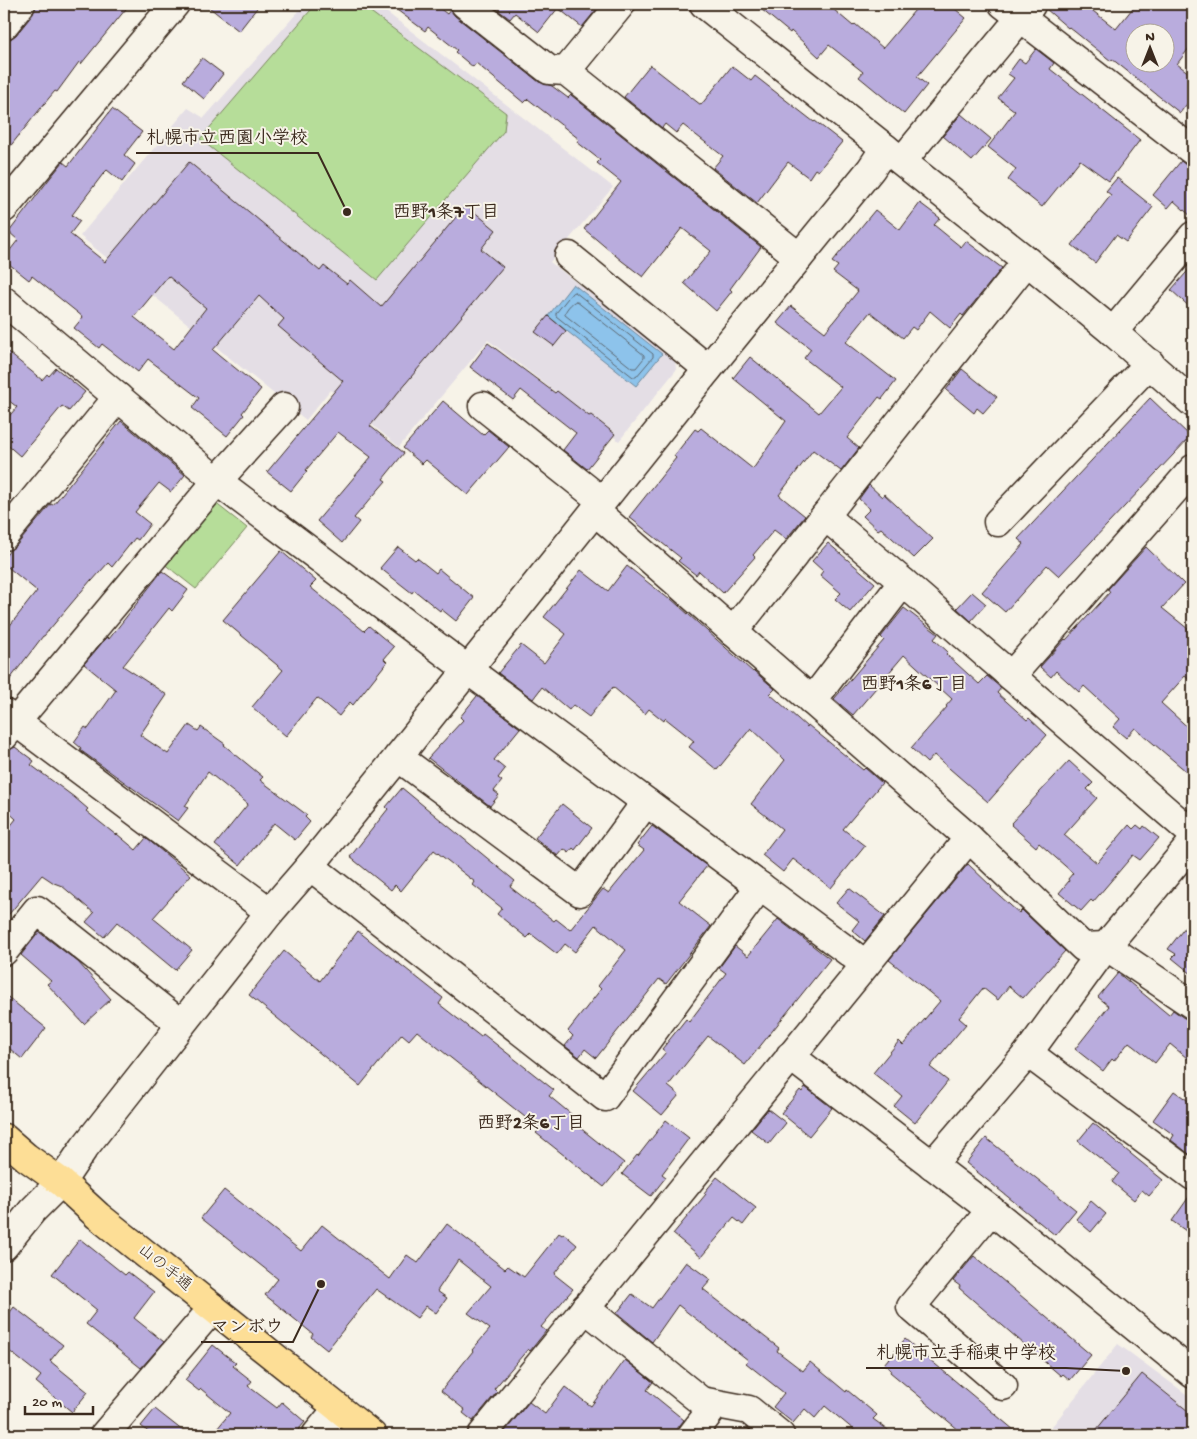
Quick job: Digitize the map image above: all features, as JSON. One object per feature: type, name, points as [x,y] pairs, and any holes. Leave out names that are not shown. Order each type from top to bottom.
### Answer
[{"type":"main road","name":"山の手通","points":[[4,1138],[26,1157],[61,1182],[98,1216],[372,1435]]},
{"type":"street","points":[[4,25],[21,4]]},
{"type":"street","points":[[4,208],[175,4]]},
{"type":"street","points":[[465,4],[549,70],[566,71],[799,257]]},
{"type":"street","points":[[566,71],[621,4]]},
{"type":"street","points":[[707,5],[1114,332],[1193,403]]},
{"type":"street","points":[[4,1246],[32,1211],[61,1182],[84,1148],[270,912],[310,866],[708,369],[871,169],[894,155],[1018,8],[1193,151]]},
{"type":"street","points":[[1114,332],[1193,236]]},
{"type":"street","points":[[569,256],[708,369]]},
{"type":"street","points":[[733,632],[1027,261]]},
{"type":"street","points":[[4,301],[217,481],[468,670],[865,964]]},
{"type":"street","points":[[998,522],[1150,363]]},
{"type":"street","points":[[4,536],[118,397]]},
{"type":"street","points":[[482,406],[598,506],[733,632],[969,838],[1083,947],[1106,946],[1193,1005]]},
{"type":"street","points":[[270,912],[7,723],[217,481],[284,407]]},
{"type":"street","points":[[1011,676],[1193,469]]},
{"type":"street","points":[[825,516],[1193,834]]},
{"type":"street","points":[[812,701],[903,582]]},
{"type":"street","points":[[398,757],[580,892],[646,802]]},
{"type":"street","points":[[482,1435],[969,838]]},
{"type":"street","points":[[932,1166],[1028,1053],[1106,946],[1193,842]]},
{"type":"street","points":[[310,866],[605,1097],[760,886]]},
{"type":"street","points":[[4,951],[37,910],[182,1024]]},
{"type":"street","points":[[1028,1053],[1193,1176]]},
{"type":"street","points":[[790,1056],[991,1210],[1193,1374]]},
{"type":"street","points":[[991,1210],[911,1307],[1003,1386]]},
{"type":"street","points":[[104,1435],[213,1308]]},
{"type":"street","points":[[585,1308],[701,1401],[749,1410],[780,1435]]},
{"type":"street","points":[[692,1435],[716,1404]]},
{"type":"street","points":[[316,1435],[338,1408]]},
{"type":"shaded area","points":[[305,4],[376,4],[613,187],[550,262],[675,360],[676,370],[619,441],[488,340],[399,447],[330,390],[306,420],[80,236],[188,108],[204,118]]},
{"type":"shaded area","points":[[1118,1344],[1193,1399],[1193,1435],[1045,1435]]},
{"type":"green space","points":[[316,4],[360,4],[506,113],[504,131],[377,280],[200,139]]},
{"type":"green space","points":[[214,502],[247,528],[196,589],[163,563]]},
{"type":"water","points":[[573,284],[662,354],[636,386],[548,316]]},
{"type":"building","points":[[36,4],[130,4],[81,64],[79,62],[57,92],[55,91],[49,98],[4,154],[4,40],[16,35],[33,14]]},
{"type":"building","points":[[205,4],[260,4],[239,31]]},
{"type":"building","points":[[389,4],[434,4],[447,14],[450,10],[455,16],[539,82],[552,86],[568,98],[571,95],[761,247],[730,289],[732,291],[716,311],[684,283],[711,251],[682,228],[643,277],[622,261],[584,229],[621,182],[597,163],[600,160],[577,142],[579,139],[528,99],[524,103],[476,63],[473,67],[455,52],[457,50],[428,27],[425,31]]},
{"type":"building","points":[[490,4],[601,4],[582,27],[558,8],[539,32],[515,13],[510,19]]},
{"type":"building","points":[[755,4],[827,4],[853,26],[855,24],[883,48],[920,4],[949,4],[966,18],[917,77],[927,85],[904,114],[859,77],[863,72],[829,45],[819,57],[791,31],[790,33]]},
{"type":"building","points":[[1046,4],[1084,4],[1116,29],[1136,4],[1193,4],[1193,43],[1177,64],[1193,76],[1193,96],[1180,113],[1128,72],[1174,72],[1174,22],[1124,22],[1124,69],[1112,59],[1111,61],[1046,9]]},
{"type":"building","points":[[1036,49],[1054,63],[1050,69],[1140,140],[1109,181],[1080,160],[1042,207],[1008,180],[1016,169],[988,147],[1015,111],[998,98],[1014,78],[1008,74],[1019,59],[1025,63]]},
{"type":"building","points":[[202,58],[223,74],[204,99],[183,81]]},
{"type":"building","points":[[650,65],[701,105],[732,66],[751,81],[755,76],[842,142],[818,171],[815,169],[809,178],[788,162],[757,203],[713,168],[723,156],[683,125],[676,133],[665,124],[662,128],[624,97]]},
{"type":"building","points":[[112,109],[142,132],[124,155],[135,164],[122,182],[107,170],[72,215],[80,221],[70,234],[105,262],[189,162],[320,271],[324,266],[347,284],[350,280],[381,307],[466,205],[496,230],[481,249],[503,267],[370,426],[404,453],[383,479],[386,481],[354,518],[359,522],[342,543],[317,521],[371,457],[338,432],[291,491],[267,472],[343,381],[278,326],[284,319],[259,296],[213,350],[261,389],[227,436],[192,408],[199,398],[148,359],[138,372],[102,344],[99,348],[74,328],[83,317],[32,276],[29,280],[4,260],[18,240],[9,232],[63,162],[68,166]],"holes":[[[168,276],[206,308],[174,349],[134,317]]]},
{"type":"building","points":[[961,114],[991,139],[972,161],[943,136]]},
{"type":"building","points":[[1181,161],[1193,171],[1193,218],[1174,201],[1168,208],[1153,195]]},
{"type":"building","points":[[1117,178],[1153,207],[1126,242],[1116,235],[1095,263],[1072,245],[1111,195],[1106,191]]},
{"type":"building","points":[[920,203],[940,218],[934,225],[961,247],[966,241],[1002,268],[963,316],[961,314],[950,328],[930,311],[916,330],[912,327],[903,338],[870,312],[846,342],[896,381],[882,399],[879,397],[847,438],[859,448],[841,471],[813,450],[779,495],[805,516],[786,539],[774,530],[753,555],[755,557],[723,593],[699,571],[696,575],[678,561],[681,558],[629,517],[676,458],[674,456],[695,429],[698,431],[701,428],[753,469],[786,421],[733,378],[750,357],[819,413],[841,387],[804,358],[811,349],[777,323],[791,306],[825,332],[858,291],[833,272],[838,266],[832,262],[875,210],[900,230]]},
{"type":"building","points":[[1193,265],[1193,310],[1171,290]]},
{"type":"building","points":[[548,316],[566,331],[554,346],[535,332]]},
{"type":"building","points":[[488,343],[555,393],[557,391],[615,434],[587,469],[563,450],[576,433],[521,390],[513,400],[470,367]]},
{"type":"building","points":[[4,349],[42,380],[47,374],[49,376],[56,368],[85,392],[69,411],[62,406],[20,456],[4,442],[4,422],[17,407],[4,397]]},
{"type":"building","points":[[962,369],[997,397],[983,413],[977,408],[974,413],[946,390]]},
{"type":"building","points":[[1150,398],[1190,437],[1059,576],[1047,565],[1005,612],[982,592],[1024,544],[1018,539]]},
{"type":"building","points":[[443,401],[483,435],[488,430],[509,447],[468,495],[426,460],[422,464],[403,448]]},
{"type":"building","points":[[121,421],[185,475],[171,492],[159,483],[135,512],[150,524],[138,540],[135,538],[112,567],[108,563],[91,580],[43,636],[4,687],[4,633],[37,591],[4,564],[4,558],[51,504],[53,505]]},
{"type":"building","points":[[869,485],[882,497],[884,494],[933,539],[914,558],[881,528],[878,530],[863,516],[870,509],[859,499]]},
{"type":"building","points":[[828,543],[875,583],[850,612],[835,599],[841,593],[820,575],[823,571],[812,561]]},
{"type":"building","points":[[398,547],[415,560],[417,558],[436,573],[439,569],[474,598],[456,621],[414,590],[412,593],[380,568]]},
{"type":"building","points":[[1146,547],[1184,584],[1162,608],[1193,633],[1193,683],[1185,676],[1161,703],[1193,732],[1193,777],[1135,728],[1126,738],[1113,727],[1120,719],[1084,686],[1079,692],[1056,671],[1051,677],[1040,667],[1110,592],[1108,589]]},
{"type":"building","points":[[281,551],[316,581],[310,587],[364,631],[369,626],[394,647],[384,659],[387,662],[353,705],[350,702],[339,716],[317,698],[286,736],[252,707],[283,670],[223,620]]},
{"type":"building","points":[[627,566],[670,598],[753,672],[775,689],[770,694],[807,727],[808,725],[882,783],[843,829],[865,846],[831,888],[793,859],[783,872],[762,855],[782,829],[751,804],[785,760],[751,728],[717,770],[689,747],[694,741],[665,718],[664,721],[649,709],[645,714],[613,687],[589,717],[573,705],[569,710],[542,687],[533,699],[498,673],[521,645],[544,663],[566,634],[544,617],[581,570],[608,591]]},
{"type":"building","points":[[162,571],[188,590],[172,611],[169,608],[123,666],[167,695],[140,735],[168,754],[189,725],[198,731],[201,727],[225,744],[263,777],[260,780],[307,815],[305,817],[310,822],[295,840],[274,823],[240,865],[215,845],[248,804],[208,772],[185,806],[188,808],[178,821],[80,750],[81,748],[74,742],[85,727],[88,729],[116,690],[84,664],[107,637],[109,639]]},
{"type":"building","points":[[972,592],[986,604],[971,621],[957,608]]},
{"type":"building","points":[[904,608],[938,634],[934,639],[948,652],[946,654],[979,684],[987,676],[1001,688],[997,693],[1047,735],[988,802],[934,755],[927,763],[911,748],[952,699],[904,655],[853,715],[834,699],[884,640],[881,637]]},
{"type":"building","points":[[477,696],[520,728],[494,760],[505,769],[498,778],[502,781],[494,791],[499,795],[490,806],[428,758],[463,720],[460,717]]},
{"type":"building","points":[[15,747],[34,761],[31,765],[74,797],[88,809],[86,811],[136,850],[146,838],[191,875],[153,918],[192,950],[175,970],[117,922],[104,937],[86,922],[94,913],[62,886],[42,875],[4,920],[4,834],[16,819],[4,808],[4,755]]},
{"type":"building","points":[[1069,761],[1093,783],[1087,789],[1097,798],[1064,835],[1097,863],[1129,825],[1133,829],[1137,825],[1142,829],[1144,826],[1159,838],[1140,860],[1133,855],[1093,902],[1091,900],[1081,911],[1059,893],[1073,873],[1039,843],[1036,847],[1011,825]]},
{"type":"building","points":[[402,788],[515,881],[510,887],[554,921],[556,919],[570,930],[603,889],[609,893],[644,850],[637,845],[652,826],[707,866],[679,901],[711,926],[666,984],[659,979],[596,1058],[585,1049],[579,1057],[565,1046],[573,1036],[568,1031],[601,989],[598,986],[626,950],[596,925],[575,952],[565,944],[557,954],[531,934],[527,938],[497,914],[502,908],[473,885],[475,882],[434,850],[401,891],[395,885],[391,890],[350,857]]},
{"type":"building","points":[[562,804],[592,828],[575,850],[573,848],[569,853],[564,849],[558,856],[535,838]]},
{"type":"building","points":[[968,864],[991,888],[1019,913],[1022,910],[1065,951],[1023,998],[1009,986],[998,1000],[983,988],[959,1018],[966,1024],[930,1067],[948,1081],[915,1123],[894,1106],[902,1096],[873,1073],[899,1041],[903,1045],[940,1001],[889,960]]},
{"type":"building","points":[[849,888],[885,916],[865,941],[852,930],[859,921],[836,903]]},
{"type":"building","points":[[1193,917],[1193,975],[1172,958],[1176,954],[1168,949]]},
{"type":"building","points":[[778,919],[830,959],[745,1065],[708,1036],[668,1086],[679,1095],[662,1115],[633,1091],[666,1052],[662,1049],[686,1019],[689,1022],[726,973],[719,968],[735,946],[748,956]]},
{"type":"building","points":[[358,931],[443,998],[439,1004],[481,1037],[483,1034],[554,1090],[549,1096],[577,1119],[574,1123],[624,1163],[604,1187],[536,1133],[540,1129],[417,1031],[409,1040],[402,1034],[360,1086],[249,995],[284,951],[320,981]]},
{"type":"building","points":[[39,932],[78,962],[111,999],[84,1024],[47,984],[51,981],[21,955]]},
{"type":"building","points":[[1118,973],[1169,1015],[1173,1010],[1184,1018],[1193,1020],[1193,1063],[1170,1044],[1155,1063],[1129,1042],[1114,1061],[1112,1059],[1103,1071],[1075,1049],[1109,1006],[1098,997]]},
{"type":"building","points":[[4,994],[46,1028],[22,1059],[4,1044]]},
{"type":"building","points":[[805,1087],[832,1108],[809,1136],[781,1113],[800,1090],[802,1092]]},
{"type":"building","points":[[1174,1091],[1193,1104],[1193,1157],[1171,1140],[1174,1135],[1153,1120]]},
{"type":"building","points":[[768,1109],[786,1123],[769,1144],[751,1130]]},
{"type":"building","points":[[666,1120],[689,1138],[662,1174],[666,1177],[651,1196],[622,1174]]},
{"type":"building","points":[[1093,1123],[1163,1180],[1149,1196],[1142,1190],[1134,1200],[1112,1182],[1119,1173],[1078,1141]]},
{"type":"building","points":[[986,1138],[1076,1210],[1055,1235],[966,1163]]},
{"type":"building","points":[[717,1177],[756,1208],[743,1225],[734,1218],[701,1257],[673,1234],[706,1194],[704,1193]]},
{"type":"building","points":[[224,1190],[301,1251],[322,1225],[390,1279],[407,1255],[418,1263],[447,1224],[505,1269],[508,1266],[524,1277],[559,1233],[562,1235],[563,1233],[577,1245],[554,1274],[573,1289],[541,1327],[546,1331],[494,1389],[497,1392],[473,1421],[463,1413],[465,1410],[441,1391],[490,1329],[468,1313],[491,1286],[458,1260],[437,1291],[447,1298],[436,1313],[426,1306],[417,1318],[376,1289],[327,1350],[311,1337],[313,1334],[265,1295],[278,1279],[201,1218]]},
{"type":"building","points":[[1193,1191],[1193,1236],[1172,1221]]},
{"type":"building","points":[[1091,1201],[1106,1214],[1091,1232],[1076,1219]]},
{"type":"building","points":[[80,1239],[125,1275],[128,1272],[154,1292],[134,1318],[164,1342],[141,1368],[86,1324],[97,1310],[52,1274]]},
{"type":"building","points":[[974,1256],[1091,1355],[1070,1380],[1063,1374],[1061,1376],[953,1281]]},
{"type":"building","points":[[686,1262],[711,1280],[703,1289],[779,1348],[777,1351],[803,1371],[810,1362],[877,1415],[873,1419],[895,1435],[860,1435],[825,1406],[815,1418],[805,1409],[793,1423],[773,1407],[784,1393],[746,1363],[748,1360],[678,1305],[652,1342],[617,1313],[632,1294],[652,1308]]},
{"type":"building","points":[[14,1307],[63,1345],[50,1361],[88,1392],[72,1412],[36,1382],[41,1376],[4,1347],[4,1320]]},
{"type":"building","points":[[905,1339],[1020,1435],[965,1435],[925,1402],[890,1372],[891,1370],[884,1364]]},
{"type":"building","points":[[213,1345],[236,1363],[233,1366],[252,1381],[248,1386],[277,1408],[282,1402],[305,1422],[294,1435],[212,1435],[230,1413],[201,1389],[199,1391],[185,1380]]},
{"type":"building","points":[[625,1360],[653,1382],[647,1390],[684,1420],[672,1435],[502,1435],[529,1402],[545,1414],[565,1387],[591,1406]]},
{"type":"building","points":[[1142,1374],[1193,1415],[1193,1435],[1092,1435]]},
{"type":"building","points":[[155,1409],[188,1435],[152,1435],[141,1426]]},
{"type":"place","name":"札幌市立西園小学校","points":[[347,212]]},
{"type":"place","name":"マンボウ","points":[[321,1284]]},
{"type":"place","name":"札幌市立手稲東中学校","points":[[1126,1371]]},
{"type":"district","name":"西野1条7丁目","points":[[446,213]]},
{"type":"district","name":"西野1条6丁目","points":[[914,685]]},
{"type":"district","name":"西野2条6丁目","points":[[531,1124]]}]
